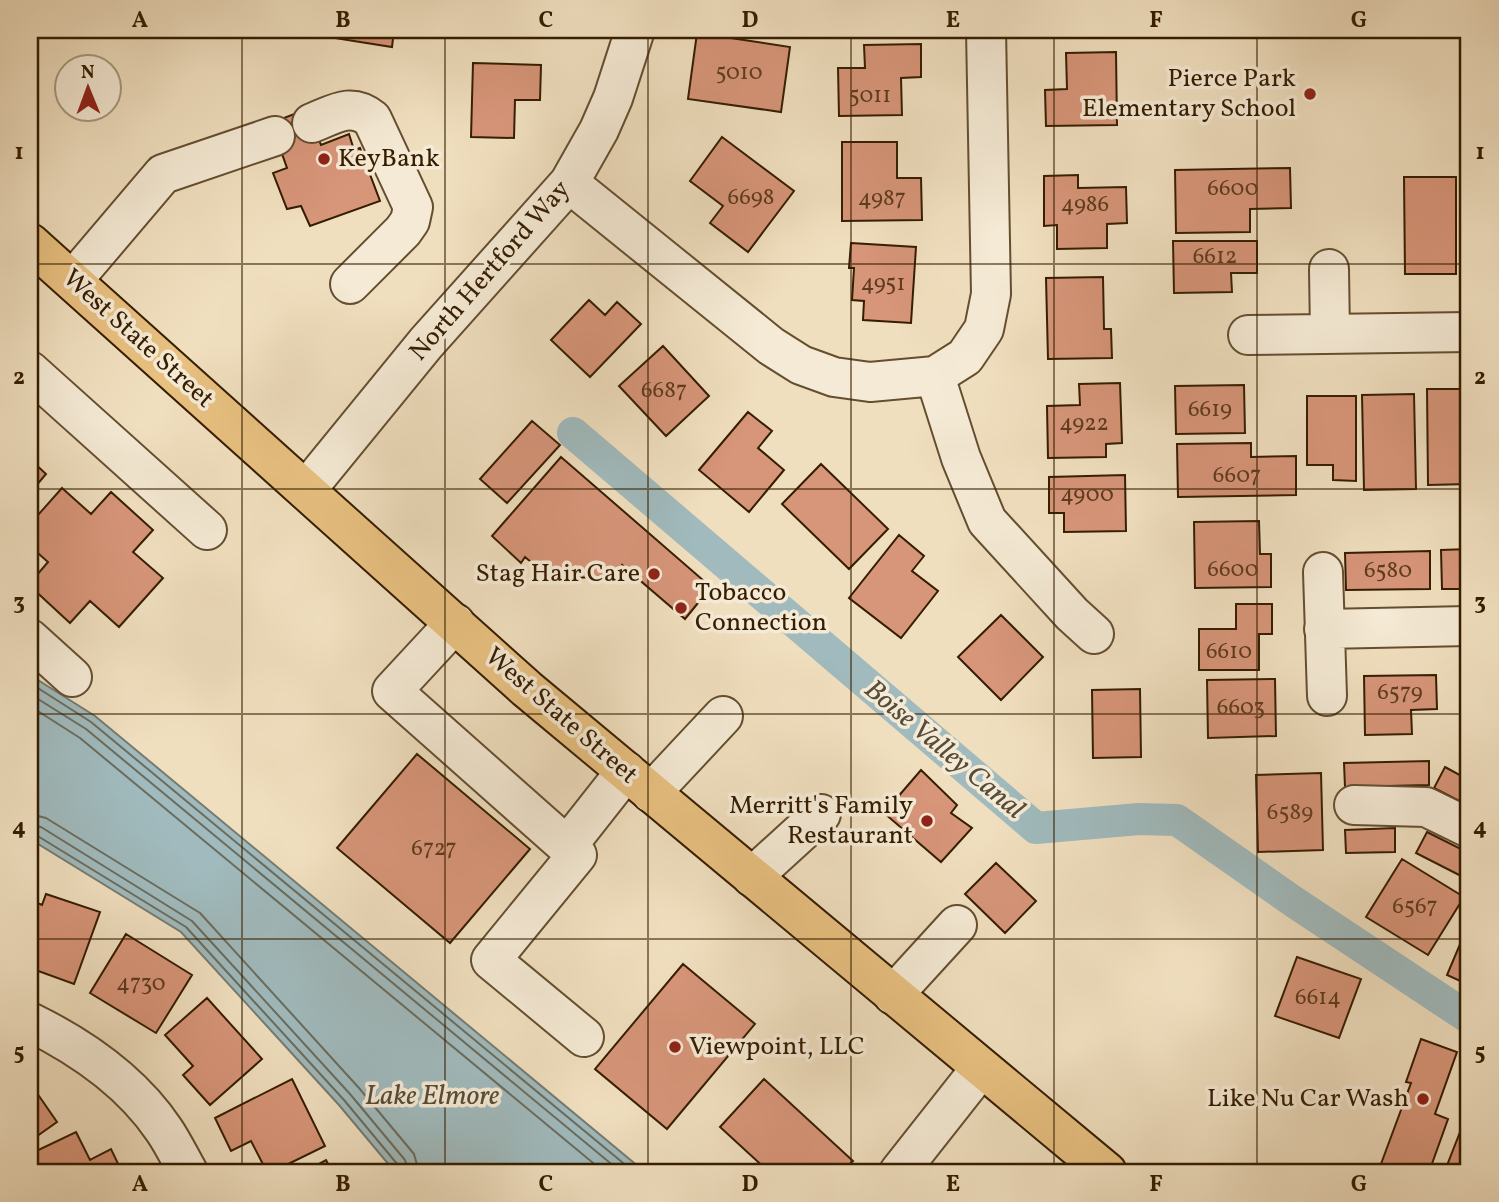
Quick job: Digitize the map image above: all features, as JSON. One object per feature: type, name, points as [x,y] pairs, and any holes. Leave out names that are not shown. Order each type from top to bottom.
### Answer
[{"type":"main road","name":"West State Street","points":[[30,243],[527,689],[1107,1172]]},
{"type":"street","name":"North Hertford Way","points":[[306,489],[426,343],[569,183],[599,130],[613,98],[635,30]]},
{"type":"street","points":[[569,183],[771,346],[801,365],[834,377],[870,382],[935,376],[965,358],[985,329],[991,293],[986,30]]},
{"type":"street","points":[[312,123],[348,109],[363,112],[372,119],[413,207],[410,221],[403,232],[350,284]]},
{"type":"street","points":[[73,280],[163,174],[275,136]]},
{"type":"street","points":[[1329,269],[1330,334]]},
{"type":"street","points":[[1248,335],[1469,332]]},
{"type":"street","points":[[30,371],[207,530]]},
{"type":"street","points":[[935,376],[961,458],[987,522],[1094,634]]},
{"type":"street","points":[[1323,572],[1327,696]]},
{"type":"street","points":[[455,623],[392,691],[578,855],[491,960],[583,1037]]},
{"type":"street","points":[[1324,629],[1469,626]]},
{"type":"street","points":[[30,639],[72,677]]},
{"type":"street","points":[[567,846],[639,782],[723,716]]},
{"type":"street","points":[[1354,805],[1426,807],[1469,828]]},
{"type":"street","points":[[752,877],[821,814]]},
{"type":"street","points":[[893,995],[957,925]]},
{"type":"street","points":[[30,1022],[67,1040],[122,1081],[163,1128],[188,1172]]},
{"type":"street","points":[[900,1172],[981,1068]]},
{"type":"water","name":"Lake Elmore","points":[[30,675],[95,716],[645,1172],[395,1172],[339,1105],[181,932],[30,839]]},
{"type":"building","points":[[323,30],[394,30],[392,47],[322,36]]},
{"type":"building","points":[[697,33],[790,47],[781,112],[688,99]]},
{"type":"building","points":[[921,44],[921,77],[901,78],[902,115],[839,116],[838,68],[865,68],[864,45]]},
{"type":"building","points":[[1116,52],[1117,125],[1046,126],[1045,90],[1067,89],[1066,53]]},
{"type":"building","points":[[473,63],[541,65],[540,100],[515,100],[514,138],[471,137]]},
{"type":"building","name":"KeyBank","points":[[307,109],[321,145],[349,134],[354,150],[360,148],[380,201],[310,226],[301,206],[287,209],[273,173],[287,168],[271,123]]},
{"type":"building","points":[[722,137],[794,191],[748,252],[710,223],[723,206],[690,181]]},
{"type":"building","points":[[842,142],[897,142],[897,178],[921,178],[922,220],[842,221]]},
{"type":"building","points":[[1290,168],[1291,208],[1250,209],[1250,232],[1176,233],[1175,170]]},
{"type":"building","points":[[1078,175],[1078,188],[1126,187],[1127,223],[1107,224],[1107,248],[1057,249],[1057,225],[1044,226],[1044,176]]},
{"type":"building","points":[[1404,177],[1456,177],[1456,274],[1405,274]]},
{"type":"building","points":[[1465,177],[1469,177],[1469,274],[1467,274]]},
{"type":"building","points":[[1173,241],[1257,241],[1257,273],[1231,273],[1232,292],[1174,293]]},
{"type":"building","points":[[851,243],[916,247],[911,323],[863,320],[864,301],[852,300],[854,268],[849,268]]},
{"type":"building","points":[[1103,277],[1104,329],[1111,329],[1112,358],[1048,359],[1046,278]]},
{"type":"building","points":[[589,300],[605,315],[617,302],[641,324],[590,377],[551,340]]},
{"type":"building","points":[[663,346],[709,396],[666,436],[619,386]]},
{"type":"building","points":[[1120,383],[1122,443],[1106,444],[1106,457],[1048,458],[1047,406],[1080,405],[1079,384]]},
{"type":"building","points":[[1244,385],[1245,433],[1176,434],[1175,386]]},
{"type":"building","points":[[1427,389],[1465,389],[1465,414],[1469,414],[1469,484],[1428,485]]},
{"type":"building","points":[[1414,394],[1416,489],[1364,490],[1362,395]]},
{"type":"building","points":[[1307,396],[1356,396],[1356,481],[1333,480],[1333,465],[1307,465]]},
{"type":"building","points":[[748,412],[772,431],[758,448],[784,470],[749,512],[699,470]]},
{"type":"building","points":[[532,421],[560,445],[507,503],[480,479]]},
{"type":"building","points":[[1251,443],[1251,457],[1296,456],[1296,495],[1178,497],[1177,444]]},
{"type":"building","points":[[561,457],[711,587],[685,619],[622,565],[617,576],[551,579],[525,557],[521,563],[492,536]]},
{"type":"building","points":[[30,459],[46,474],[30,493]]},
{"type":"building","points":[[821,464],[888,529],[849,569],[782,504]]},
{"type":"building","points":[[1125,475],[1126,531],[1064,532],[1064,513],[1049,513],[1049,477]]},
{"type":"building","points":[[62,488],[91,514],[111,492],[153,530],[133,552],[163,578],[119,627],[90,601],[70,623],[30,586],[48,562],[30,546],[30,524]]},
{"type":"building","points":[[1259,521],[1260,554],[1271,554],[1271,587],[1195,588],[1194,522]]},
{"type":"building","points":[[899,535],[924,556],[912,571],[938,591],[901,638],[849,598]]},
{"type":"building","points":[[1469,549],[1469,589],[1442,589],[1441,550]]},
{"type":"building","points":[[1430,551],[1430,589],[1346,590],[1345,553]]},
{"type":"building","points":[[1236,604],[1272,604],[1272,634],[1259,634],[1259,670],[1199,670],[1199,629],[1236,629]]},
{"type":"building","points":[[1001,615],[1043,657],[1001,700],[958,657]]},
{"type":"building","points":[[1469,672],[1469,715],[1463,715],[1462,673]]},
{"type":"building","points":[[1436,675],[1437,709],[1411,710],[1412,734],[1365,735],[1364,676]]},
{"type":"building","points":[[1275,679],[1276,736],[1208,738],[1207,680]]},
{"type":"building","points":[[1140,689],[1141,757],[1093,758],[1092,690]]},
{"type":"building","points":[[417,754],[530,849],[450,943],[337,848]]},
{"type":"building","points":[[1429,761],[1429,785],[1345,787],[1344,763]]},
{"type":"building","points":[[1445,767],[1469,780],[1469,806],[1434,788]]},
{"type":"building","name":"Merritt's Family Restaurant","points":[[921,770],[957,805],[951,813],[972,828],[941,862],[884,813]]},
{"type":"building","points":[[1321,773],[1323,850],[1258,852],[1256,775]]},
{"type":"building","points":[[1395,828],[1395,852],[1346,853],[1345,830]]},
{"type":"building","points":[[1427,832],[1469,853],[1469,880],[1416,853]]},
{"type":"building","points":[[1402,859],[1464,897],[1428,955],[1366,917]]},
{"type":"building","points":[[996,863],[1036,901],[1005,933],[965,894]]},
{"type":"building","points":[[46,894],[100,912],[74,984],[30,968],[30,900],[42,905]]},
{"type":"building","points":[[1469,923],[1469,985],[1447,975]]},
{"type":"building","points":[[126,934],[192,975],[156,1033],[90,993]]},
{"type":"building","points":[[1297,957],[1361,979],[1339,1038],[1275,1016]]},
{"type":"building","name":"Viewpoint, LLC","points":[[683,964],[755,1024],[667,1129],[595,1069]]},
{"type":"building","points":[[207,998],[262,1059],[210,1105],[183,1075],[193,1066],[165,1035]]},
{"type":"building","name":"Like Nu Car Wash","points":[[1421,1039],[1457,1052],[1435,1114],[1448,1119],[1429,1172],[1378,1172],[1411,1083],[1406,1082]]},
{"type":"building","points":[[292,1079],[325,1146],[267,1172],[251,1141],[231,1151],[215,1118]]},
{"type":"building","points":[[764,1079],[853,1161],[842,1172],[769,1172],[720,1127]]},
{"type":"building","points":[[30,1083],[57,1122],[30,1141]]},
{"type":"building","points":[[1469,1109],[1469,1172],[1456,1172],[1446,1168]]},
{"type":"building","points":[[76,1132],[90,1160],[111,1149],[122,1172],[30,1172],[30,1154]]},
{"type":"building","points":[[326,1160],[332,1172],[304,1172]]},
{"type":"waterway","name":"Boise Valley Canal","points":[[573,433],[1036,828],[1139,819],[1177,820],[1294,902],[1469,1018]]},
{"type":"place","name":"Pierce Park Elementary School","points":[[1310,94]]},
{"type":"place","name":"KeyBank","points":[[324,159]]},
{"type":"place","name":"Stag Hair Care","points":[[654,574]]},
{"type":"place","name":"Tobacco Connection","points":[[681,608]]},
{"type":"place","name":"Merritt's Family Restaurant","points":[[927,821]]},
{"type":"place","name":"Viewpoint, LLC","points":[[675,1047]]},
{"type":"place","name":"Like Nu Car Wash","points":[[1423,1099]]}]
